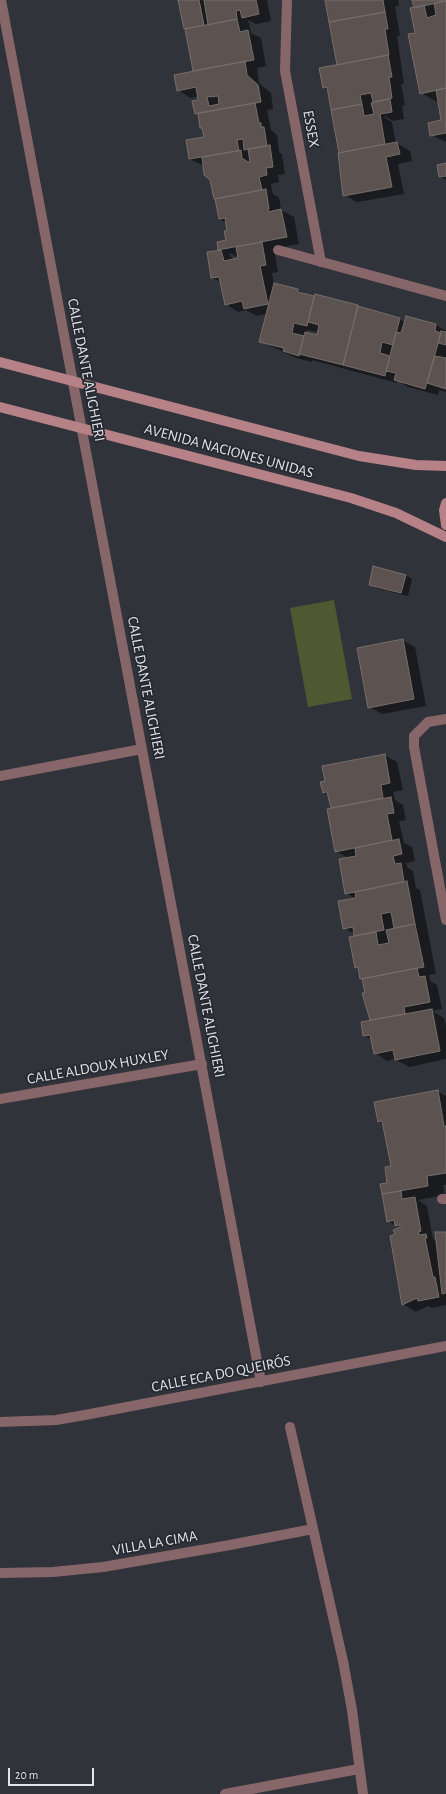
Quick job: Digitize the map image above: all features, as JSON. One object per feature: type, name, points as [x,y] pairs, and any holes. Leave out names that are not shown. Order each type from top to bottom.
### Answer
[{"type":"street","name":"CALLE DANTE ALIGHIERI","points":[[1,0],[261,1382]]},
{"type":"street","name":"ESSEX","points":[[286,0],[285,71],[321,262]]},
{"type":"street","points":[[278,250],[446,296]]},
{"type":"street","name":"AVENIDA NACIONES UNIDAS","points":[[0,362],[359,456],[416,465],[446,466]]},
{"type":"street","name":"AVENIDA NACIONES UNIDAS","points":[[0,407],[351,498],[396,513],[446,537]]},
{"type":"street","points":[[446,503],[444,510],[446,524]]},
{"type":"street","points":[[446,719],[428,722],[414,736],[414,748],[446,920]]},
{"type":"street","points":[[0,776],[142,749]]},
{"type":"street","name":"CALLE ALDOUX HUXLEY","points":[[0,1099],[202,1064]]},
{"type":"street","name":"CALLE ECA DO QUEIRÓS","points":[[0,1422],[41,1421],[85,1415],[446,1346]]},
{"type":"street","points":[[290,1427],[343,1661],[352,1710],[363,1794]]},
{"type":"street","name":"VILLA LA CIMA","points":[[0,1573],[53,1572],[103,1567],[312,1529]]},
{"type":"street","points":[[225,1794],[359,1769]]},
{"type":"green space","points":[[334,600],[352,699],[308,707],[290,608]]},
{"type":"building","points":[[178,0],[199,0],[204,25],[184,29]]},
{"type":"building","points":[[204,0],[256,0],[259,14],[242,18],[240,10],[236,11],[237,19],[208,25]]},
{"type":"building","points":[[325,0],[383,0],[385,12],[329,22]]},
{"type":"building","points":[[412,0],[446,0],[446,1],[414,8]]},
{"type":"building","points":[[446,1],[446,88],[420,94],[408,34],[415,33],[410,8],[424,5],[427,18],[436,15],[434,3]]},
{"type":"building","points":[[385,12],[388,29],[385,29],[389,55],[337,65],[329,22]]},
{"type":"building","points":[[237,19],[240,32],[248,30],[254,60],[193,71],[185,29]]},
{"type":"building","points":[[388,55],[392,77],[389,77],[392,98],[373,102],[371,93],[360,95],[362,104],[331,110],[327,87],[323,88],[319,68]]},
{"type":"building","points":[[245,61],[247,75],[258,85],[261,102],[195,114],[192,101],[198,100],[196,87],[177,91],[174,75]],"holes":[[[218,96],[219,104],[209,106],[207,97]]]},
{"type":"building","points":[[446,88],[446,133],[430,136],[428,123],[441,120],[436,90]]},
{"type":"building","points":[[390,99],[392,112],[380,114],[385,144],[339,153],[331,110],[362,104],[364,116],[374,114],[371,103]]},
{"type":"building","points":[[255,103],[259,123],[261,123],[261,127],[264,127],[267,146],[244,150],[243,139],[237,140],[239,151],[189,159],[186,140],[204,137],[202,128],[200,128],[198,113]]},
{"type":"building","points":[[397,142],[400,154],[386,157],[392,187],[343,196],[338,153]]},
{"type":"building","points":[[270,145],[273,167],[266,168],[267,175],[259,177],[262,190],[214,199],[210,180],[204,175],[202,157],[241,150],[242,158],[250,162],[248,149]]},
{"type":"building","points":[[446,163],[446,176],[439,177],[437,165]]},
{"type":"building","points":[[266,189],[269,209],[268,212],[281,209],[287,237],[218,250],[217,242],[226,240],[224,231],[227,231],[225,218],[219,219],[215,199]]},
{"type":"building","points":[[262,242],[266,265],[260,266],[268,304],[244,309],[242,301],[225,305],[219,277],[211,278],[207,252],[221,250],[224,261],[238,258],[236,247]]},
{"type":"building","points":[[274,283],[298,289],[298,292],[314,296],[307,326],[294,323],[292,333],[304,336],[299,356],[283,351],[284,348],[259,342]]},
{"type":"building","points":[[315,294],[358,305],[343,365],[299,354],[305,332],[317,335],[319,325],[308,322]]},
{"type":"building","points":[[358,306],[400,318],[393,345],[382,342],[380,353],[390,356],[385,376],[343,365]]},
{"type":"building","points":[[406,316],[436,324],[435,331],[441,333],[425,389],[394,380],[396,373],[386,371],[396,332],[401,333]]},
{"type":"building","points":[[441,331],[446,332],[446,345],[438,343]]},
{"type":"building","points":[[435,356],[446,358],[446,389],[427,383]]},
{"type":"building","points":[[373,566],[406,575],[401,593],[369,585]]},
{"type":"building","points":[[403,639],[414,699],[368,708],[357,648]]},
{"type":"building","points":[[385,754],[390,783],[381,785],[383,798],[331,808],[327,792],[323,793],[320,782],[325,781],[322,766]]},
{"type":"building","points":[[391,797],[394,813],[387,814],[392,840],[335,852],[327,809]]},
{"type":"building","points":[[399,839],[402,854],[393,856],[395,864],[401,863],[404,882],[345,894],[339,859],[356,856],[355,848]]},
{"type":"building","points":[[407,881],[415,924],[394,928],[391,912],[381,914],[384,930],[354,936],[353,927],[343,929],[338,901],[356,898],[355,892]]},
{"type":"building","points":[[415,924],[424,967],[360,979],[358,967],[355,968],[349,937],[376,932],[378,945],[389,943],[386,930]]},
{"type":"building","points":[[417,968],[419,977],[425,976],[430,1002],[404,1007],[405,1014],[370,1020],[362,993],[365,993],[362,979]]},
{"type":"building","points":[[432,1009],[440,1051],[395,1060],[393,1050],[374,1054],[370,1035],[363,1036],[361,1022]]},
{"type":"building","points":[[438,1090],[444,1126],[446,1126],[446,1173],[427,1176],[428,1186],[382,1194],[380,1184],[387,1183],[385,1167],[391,1166],[382,1121],[378,1122],[374,1102]]},
{"type":"building","points":[[401,1191],[402,1199],[415,1197],[421,1231],[418,1232],[420,1235],[426,1234],[427,1238],[425,1238],[433,1277],[435,1277],[439,1297],[418,1301],[417,1298],[402,1305],[390,1236],[395,1234],[393,1230],[400,1227],[400,1225],[395,1226],[394,1220],[387,1222],[382,1194]]},
{"type":"building","points":[[435,1232],[446,1232],[446,1293],[442,1294]]}]
